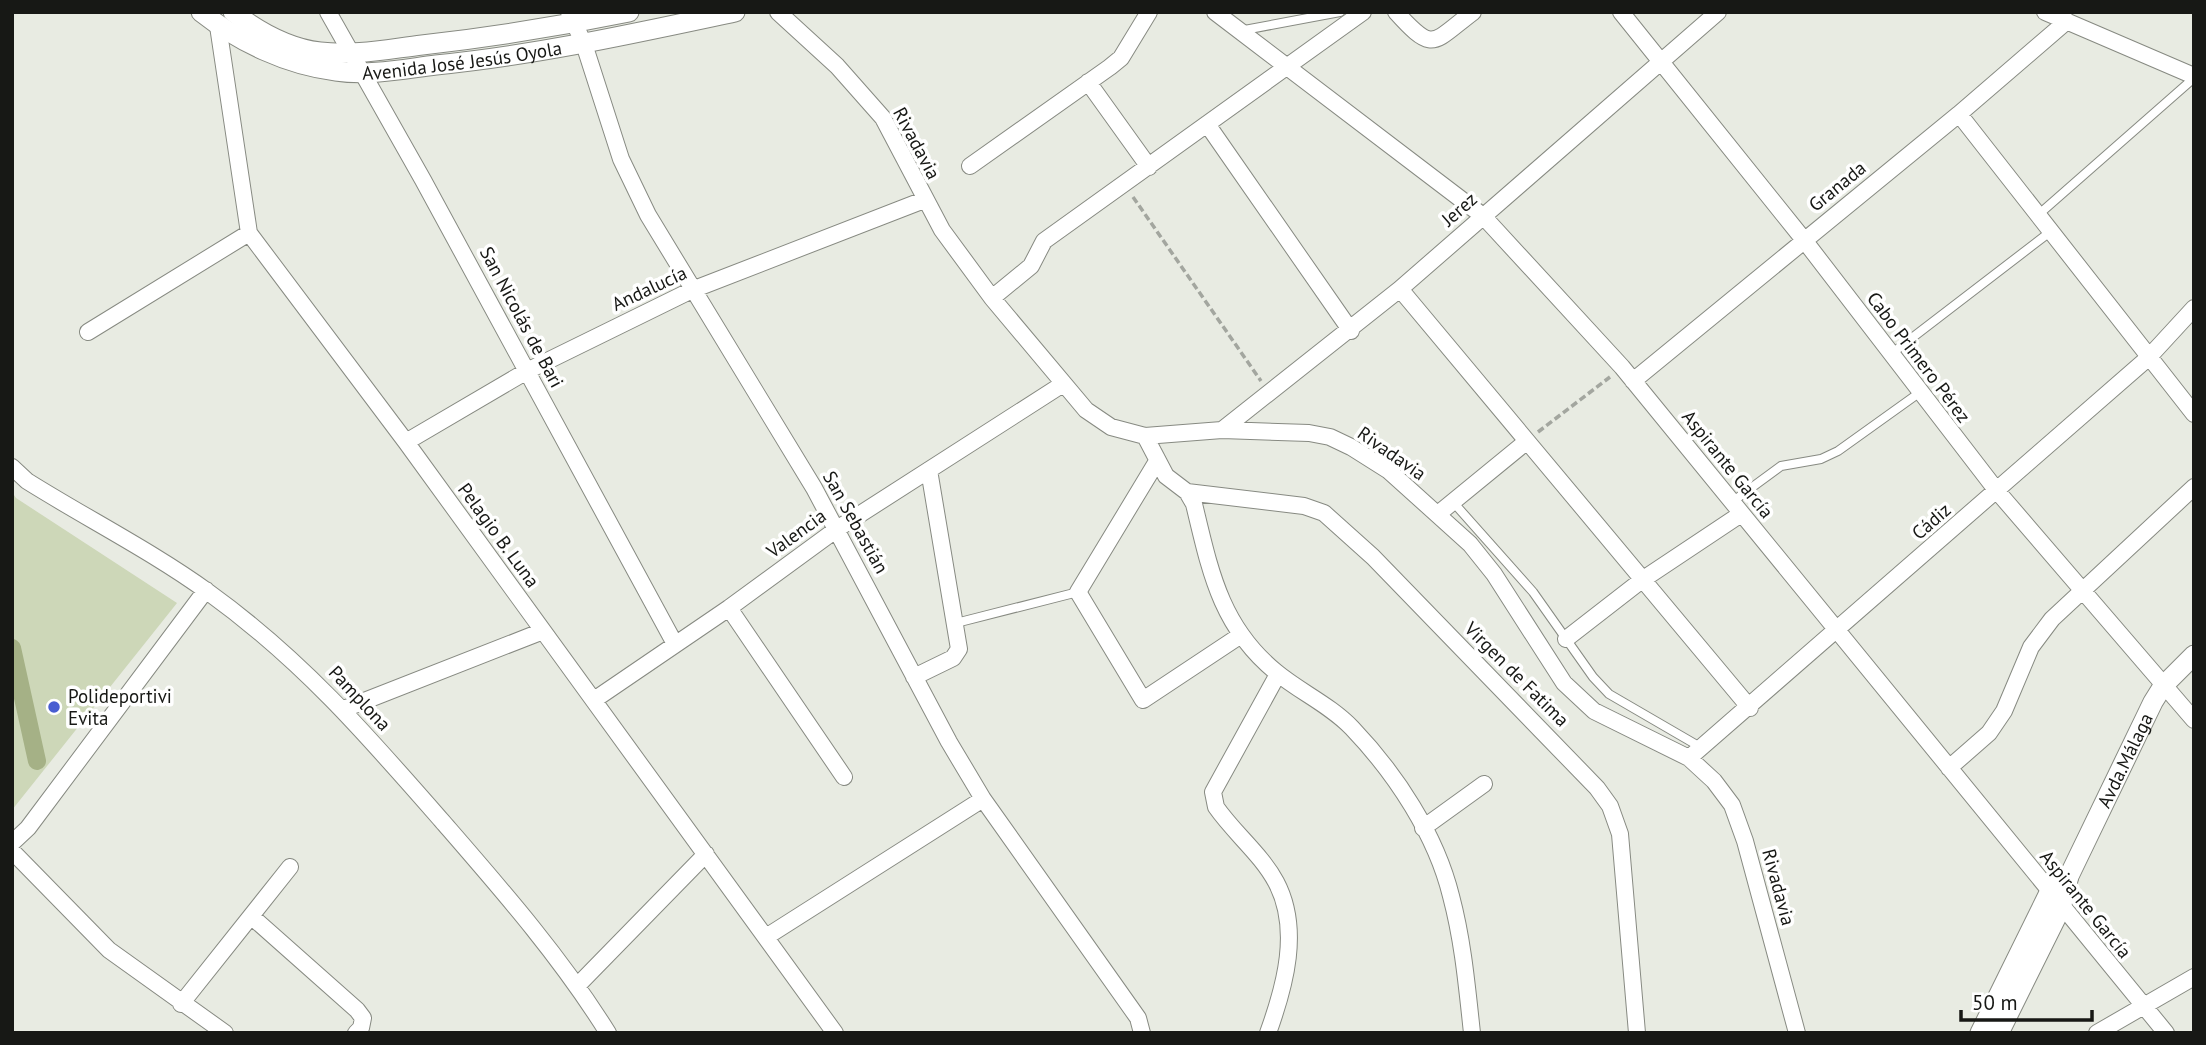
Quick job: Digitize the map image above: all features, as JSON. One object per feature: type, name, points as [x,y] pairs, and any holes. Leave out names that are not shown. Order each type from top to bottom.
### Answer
[{"type":"street","name":"Avenida José Jesús Oyola","points":[[201,12],[219,26],[266,51],[303,65],[362,73],[471,62],[584,44],[735,12]]},
{"type":"street","points":[[233,12],[255,29],[284,43],[318,52],[351,54],[572,18],[629,12]]},
{"type":"street","name":"San Nicolás de Bari","points":[[328,12],[675,645]]},
{"type":"street","name":"Rivadavia","points":[[778,12],[837,66],[883,118],[924,200],[992,298],[1086,410],[1111,427],[1145,436],[1222,430],[1309,433],[1330,437],[1389,471],[1469,544],[1494,574],[1564,683],[1577,696],[1612,722],[1695,753],[1732,805],[1745,841],[1797,1033]]},
{"type":"street","points":[[970,166],[1121,58],[1149,12]]},
{"type":"street","name":"Aspirante García","points":[[1215,12],[1483,216],[1622,367],[2055,901],[2166,1033]]},
{"type":"street","points":[[992,298],[1031,266],[1044,241],[1363,12]]},
{"type":"street","points":[[1396,12],[1419,38],[1428,40],[1437,40],[1473,12]]},
{"type":"street","name":"Cabo Primero Pérez","points":[[1621,12],[1804,240],[1997,491],[2194,720]]},
{"type":"street","name":"Jerez","points":[[1222,430],[1351,331],[1718,12]]},
{"type":"street","points":[[2045,12],[2194,77]]},
{"type":"street","name":"San Sebastián","points":[[572,18],[584,44],[621,159],[648,215],[837,529],[914,677],[983,799],[1138,1018],[1142,1033]]},
{"type":"street","name":"Granada","points":[[1633,381],[1959,114],[2067,21]]},
{"type":"street","name":"Pelagio B. Luna","points":[[219,26],[249,233],[406,442],[835,1033]]},
{"type":"street","points":[[1088,82],[1149,167]]},
{"type":"street","points":[[1959,114],[2194,414]]},
{"type":"street","points":[[1207,124],[1351,331]]},
{"type":"street","name":"Andalucía","points":[[406,442],[527,371],[692,290],[924,200]]},
{"type":"street","points":[[88,332],[249,233]]},
{"type":"street","points":[[1400,289],[1525,442],[1750,708]]},
{"type":"street","name":"Cádiz","points":[[1695,753],[1750,708],[2148,358],[2194,308]]},
{"type":"street","name":"Valencia","points":[[594,700],[729,608],[837,529],[1063,384]]},
{"type":"street","points":[[1145,436],[1156,463],[1166,476],[1187,492],[1194,504],[1221,604],[1241,635],[1256,655],[1278,674],[1326,705],[1352,727],[1386,769],[1438,854],[1451,894],[1472,1033]]},
{"type":"street","points":[[1438,514],[1525,442]]},
{"type":"street","points":[[1156,463],[1079,592],[1143,700],[1241,635]]},
{"type":"street","name":"Pamplona","points":[[12,467],[27,481],[206,590],[300,665],[344,709],[530,921],[578,985],[608,1033]]},
{"type":"street","points":[[914,677],[953,658],[959,649],[929,470]]},
{"type":"street","points":[[1949,768],[1989,733],[2004,711],[2031,647],[2081,591],[2194,486]]},
{"type":"street","name":"Virgen de Fatima","points":[[1187,492],[1304,506],[1324,513],[1373,557],[1597,788],[1610,806],[1620,834],[1637,1033]]},
{"type":"street","points":[[1566,639],[1736,508]]},
{"type":"street","points":[[12,843],[27,828],[206,590]]},
{"type":"street","points":[[729,608],[844,777]]},
{"type":"street","points":[[344,709],[543,631]]},
{"type":"street","name":"Avda.Málaga","points":[[1980,1033],[2069,876],[2163,686],[2194,655]]},
{"type":"street","points":[[1268,1033],[1280,999],[1288,955],[1289,933],[1285,905],[1276,882],[1265,866],[1216,807],[1213,792],[1278,674]]},
{"type":"street","points":[[1423,828],[1484,784]]},
{"type":"street","points":[[766,937],[983,799]]},
{"type":"street","points":[[12,851],[109,950],[225,1033]]},
{"type":"street","points":[[578,985],[706,854]]},
{"type":"street","points":[[181,1004],[290,867]]},
{"type":"street","name":"Avda.Málaga","points":[[1999,1033],[2055,901]]},
{"type":"street","points":[[251,916],[357,1010],[363,1018],[361,1028],[356,1033]]},
{"type":"street","points":[[2097,1033],[2194,977]]},
{"type":"lane","points":[[1238,31],[1340,12]]},
{"type":"lane","points":[[2037,216],[2194,77]]},
{"type":"lane","points":[[1890,355],[2050,232]]},
{"type":"lane","points":[[1736,508],[1781,466],[1821,459],[1838,451],[1919,393]]},
{"type":"lane","points":[[1453,502],[1524,583],[1609,694],[1695,753]]},
{"type":"lane","points":[[956,623],[1079,592]]},
{"type":"path","points":[[1125,185],[1270,394]]},
{"type":"path","points":[[1525,442],[1622,367]]},
{"type":"green space","name":"Polideportivi Evita","points":[[12,492],[16,498],[177,603],[12,810]]},
{"type":"waterway","points":[[12,648],[37,761]]},
{"type":"place","name":"Polideportivi Evita","points":[[54,707]]}]
